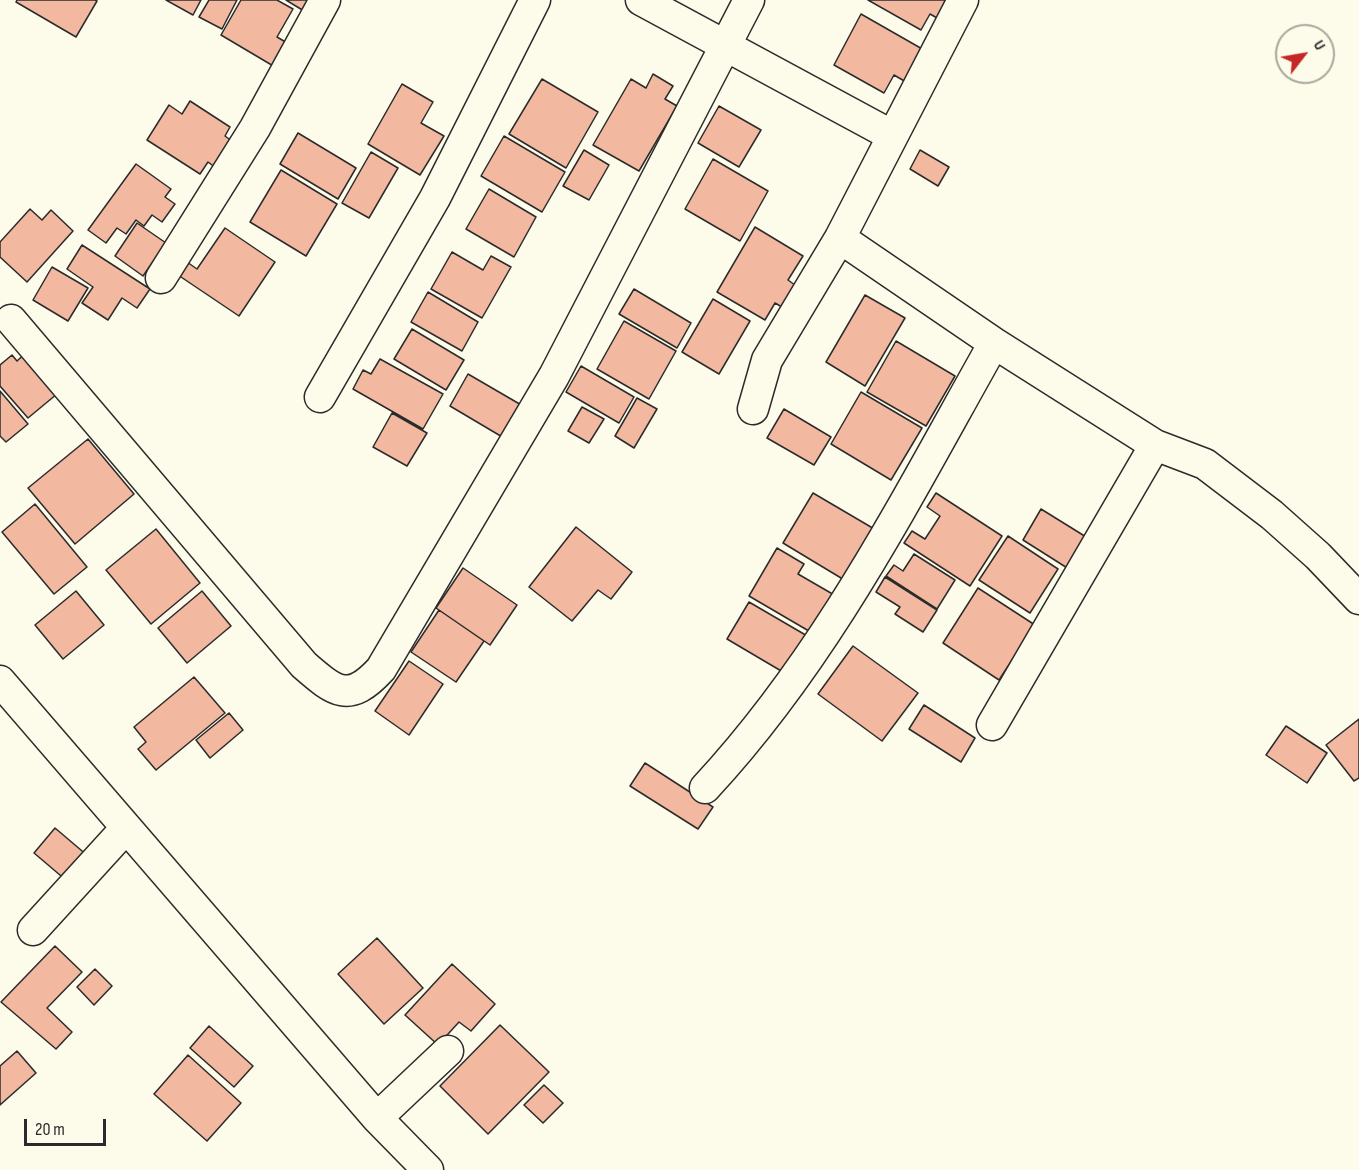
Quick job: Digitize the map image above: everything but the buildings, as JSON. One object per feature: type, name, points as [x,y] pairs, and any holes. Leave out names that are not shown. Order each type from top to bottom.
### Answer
[{"type":"street","points":[[161,278],[255,128],[324,0]]},
{"type":"street","points":[[320,397],[435,198],[536,0]]},
{"type":"street","points":[[641,0],[891,135]]},
{"type":"street","points":[[4,319],[304,665],[326,684],[341,692],[351,692],[361,688],[381,669],[478,509],[554,376],[749,0]]},
{"type":"street","points":[[753,409],[755,395],[767,360],[840,238],[891,135],[963,0]]},
{"type":"street","points":[[840,238],[994,343],[1155,445],[1205,464],[1272,515],[1318,556],[1359,599]]},
{"type":"street","points":[[705,788],[732,760],[800,672],[830,627],[871,561],[994,343]]},
{"type":"street","points":[[992,725],[1155,445]]},
{"type":"street","points":[[0,681],[419,1166]]},
{"type":"street","points":[[33,930],[126,828]]},
{"type":"street","points":[[378,1118],[448,1051]]}]
